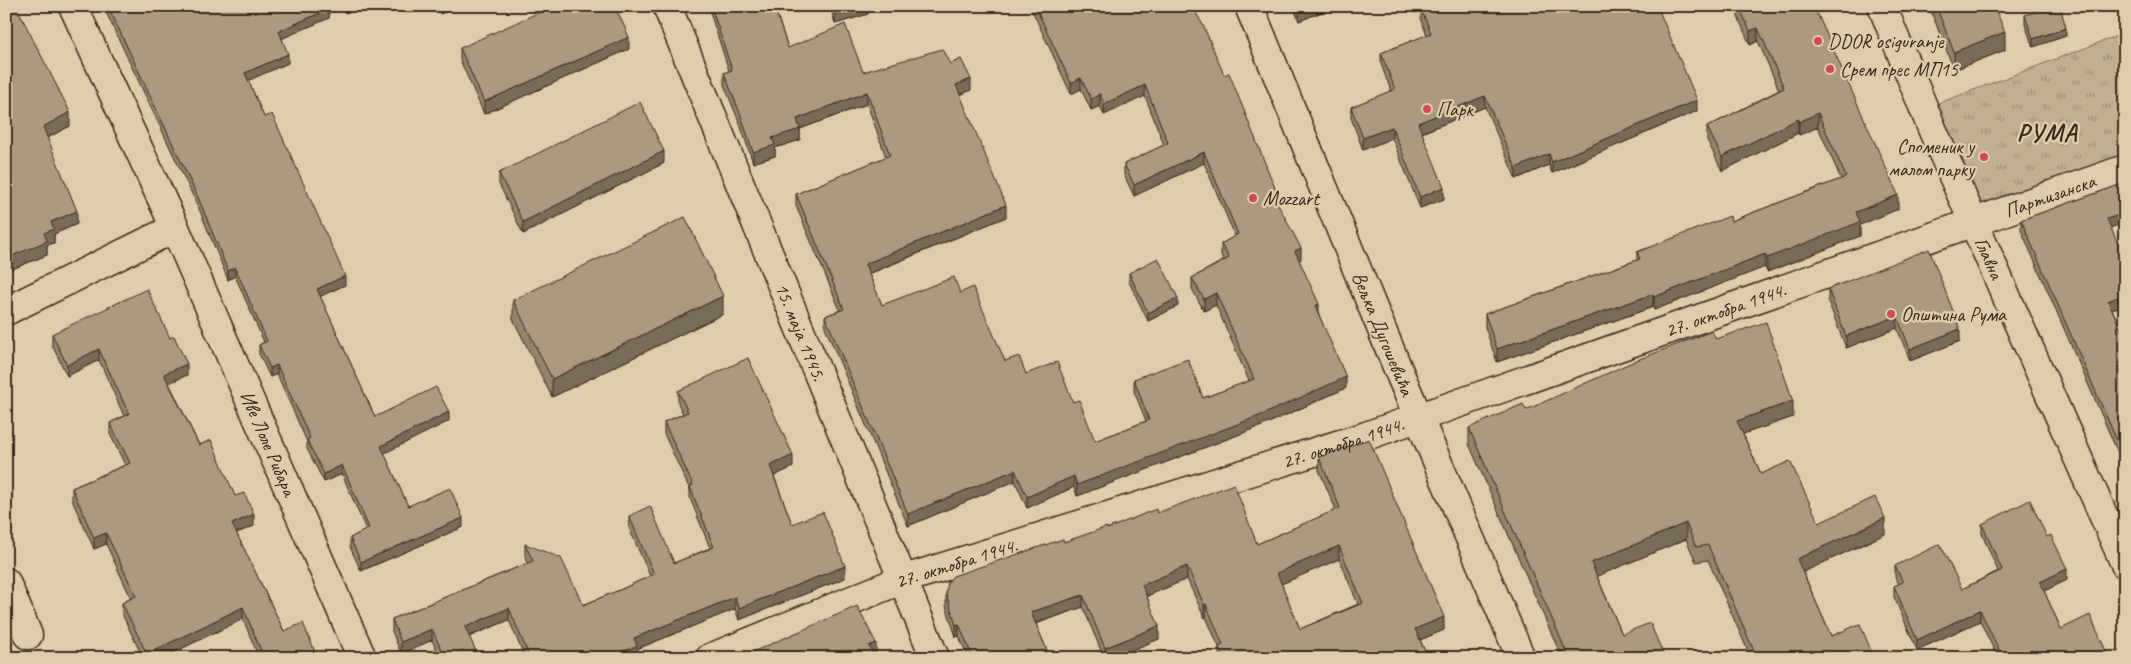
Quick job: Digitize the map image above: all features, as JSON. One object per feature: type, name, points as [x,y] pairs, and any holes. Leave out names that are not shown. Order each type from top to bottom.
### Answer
[{"type":"street","name":"Иве Лоле Рибара","points":[[73,6],[175,228],[362,658]]},
{"type":"street","name":"15. маја 1945.","points":[[667,6],[901,580],[935,658]]},
{"type":"street","name":"Вељка Дугошевића","points":[[1250,6],[1419,418],[1521,658]]},
{"type":"street","name":"Главна","points":[[1882,6],[1933,131],[2125,564]]},
{"type":"street","name":"Партизанска","points":[[1974,222],[2125,169]]},
{"type":"street","name":"27. октобра 1944.","points":[[710,658],[901,580],[1348,442],[1974,222]]},
{"type":"street","points":[[6,311],[175,228]]},
{"type":"street","points":[[6,582],[28,635]]},
{"type":"green space","points":[[2125,33],[2125,158],[1977,213],[1931,106]]},
{"type":"building","points":[[6,6],[16,6],[70,112],[43,127],[77,211],[51,222],[54,229],[44,233],[47,241],[12,256],[6,241]]},
{"type":"building","points":[[108,6],[328,6],[329,9],[279,31],[288,54],[245,73],[264,117],[272,114],[345,276],[317,289],[375,417],[436,387],[449,412],[381,446],[408,506],[450,488],[463,518],[361,562],[350,538],[369,528],[342,465],[324,474],[307,440],[310,438],[277,365],[270,368],[259,345],[267,341],[235,267],[228,271],[200,202]]},
{"type":"building","points":[[553,6],[615,6],[629,37],[484,102],[460,48]]},
{"type":"building","points":[[711,6],[774,6],[788,48],[845,24],[863,72],[942,49],[950,64],[961,59],[971,79],[956,85],[1006,205],[865,264],[882,305],[954,277],[960,293],[973,287],[1005,361],[1019,356],[1026,374],[1057,362],[1073,402],[1079,400],[1095,441],[1149,420],[1134,379],[1188,359],[1203,398],[1254,379],[1216,293],[1204,299],[1192,278],[1229,258],[1221,244],[1238,234],[1204,152],[1134,185],[1124,164],[1168,143],[1145,85],[1104,104],[1100,94],[1091,99],[1081,78],[1071,83],[1035,6],[1192,6],[1204,27],[1224,75],[1229,73],[1277,193],[1273,195],[1301,248],[1295,251],[1319,304],[1315,306],[1346,377],[1264,414],[1077,485],[1074,476],[1027,497],[1015,470],[908,514],[825,316],[844,309],[796,194],[890,155],[867,92],[797,119],[800,129],[772,138],[775,145],[753,152],[724,73],[732,70]]},
{"type":"building","points":[[832,6],[865,6],[835,15]]},
{"type":"building","points":[[1426,6],[1657,6],[1697,100],[1552,162],[1549,154],[1516,168],[1485,96],[1418,123],[1444,187],[1420,197],[1392,127],[1363,138],[1351,107],[1395,89],[1381,53],[1431,33],[1421,9]]},
{"type":"building","points":[[1739,6],[1814,6],[1898,195],[1856,212],[1860,222],[1767,258],[1765,254],[1654,297],[1653,294],[1497,349],[1485,314],[1640,259],[1637,252],[1730,216],[1731,221],[1846,177],[1818,113],[1799,122],[1798,119],[1722,157],[1707,127],[1784,88],[1758,28],[1750,31]]},
{"type":"building","points":[[1936,6],[1994,6],[2005,32],[1954,52]]},
{"type":"building","points":[[2053,6],[2060,6],[2066,28],[2033,39],[2025,15]]},
{"type":"building","points":[[640,102],[664,151],[523,222],[499,173]]},
{"type":"building","points":[[2125,183],[2125,213],[2107,219],[2125,260],[2125,294],[2108,301],[2125,338],[2125,459],[2021,220]]},
{"type":"building","points":[[685,217],[723,296],[552,379],[513,300]]},
{"type":"building","name":"Општина Рума","points":[[1929,249],[1960,329],[1910,349],[1897,316],[1846,336],[1828,289]]},
{"type":"building","points":[[1158,258],[1178,298],[1148,313],[1129,273]]},
{"type":"building","points":[[147,289],[170,338],[174,336],[187,364],[164,374],[199,445],[211,440],[235,496],[244,493],[254,514],[232,524],[284,631],[303,623],[317,657],[264,658],[243,607],[147,654],[122,603],[136,596],[106,533],[94,538],[72,488],[130,463],[110,423],[129,414],[99,349],[67,365],[52,334]]},
{"type":"building","points":[[1766,322],[1793,401],[1737,421],[1761,474],[1790,461],[1819,523],[1875,497],[1885,518],[1797,559],[1831,636],[1860,624],[1872,653],[1869,654],[1871,658],[1757,658],[1708,545],[1696,547],[1686,523],[1591,563],[1622,634],[1650,623],[1665,658],[1569,658],[1469,428],[1523,404],[1526,410],[1637,360],[1712,331],[1716,339]]},
{"type":"building","points":[[748,358],[793,455],[770,466],[792,524],[823,512],[845,566],[739,608],[735,597],[634,638],[637,646],[607,658],[593,658],[592,656],[588,658],[530,658],[509,608],[465,627],[479,658],[445,658],[432,629],[401,642],[392,619],[533,561],[525,544],[561,558],[583,605],[654,574],[629,516],[650,506],[674,563],[714,547],[690,487],[693,485],[664,422],[688,412],[678,391]]},
{"type":"building","points":[[1369,439],[1444,617],[1415,629],[1428,658],[1223,658],[1219,647],[1223,645],[1206,604],[1204,605],[1187,566],[1142,585],[1159,626],[1105,648],[1083,595],[1031,612],[1050,658],[973,658],[959,624],[956,625],[946,593],[948,582],[953,576],[1063,539],[1064,542],[1107,527],[1107,529],[1156,509],[1157,513],[1234,484],[1257,544],[1340,508],[1319,457]],"holes":[[[1339,546],[1363,603],[1300,629],[1277,573]]]},
{"type":"building","points":[[2030,500],[2047,537],[2051,535],[2067,569],[2040,582],[2061,629],[2090,615],[2109,658],[1988,658],[2000,652],[1980,610],[1917,640],[1894,586],[1903,582],[1895,566],[1940,544],[1962,589],[2002,570],[1982,524]]},
{"type":"building","points":[[857,606],[876,643],[869,646],[876,658],[739,658]]},
{"type":"place","name":"DDOR osiguranje","points":[[1818,41]]},
{"type":"place","name":"Срем прес МП15","points":[[1830,69]]},
{"type":"place","name":"Парк","points":[[1427,109]]},
{"type":"place","name":"Споменик у малом парку","points":[[1984,157]]},
{"type":"place","name":"Mozzart","points":[[1253,198]]},
{"type":"place","name":"Општина Рума","points":[[1891,314]]},
{"type":"district","name":"РУМА","points":[[2047,132]]}]
